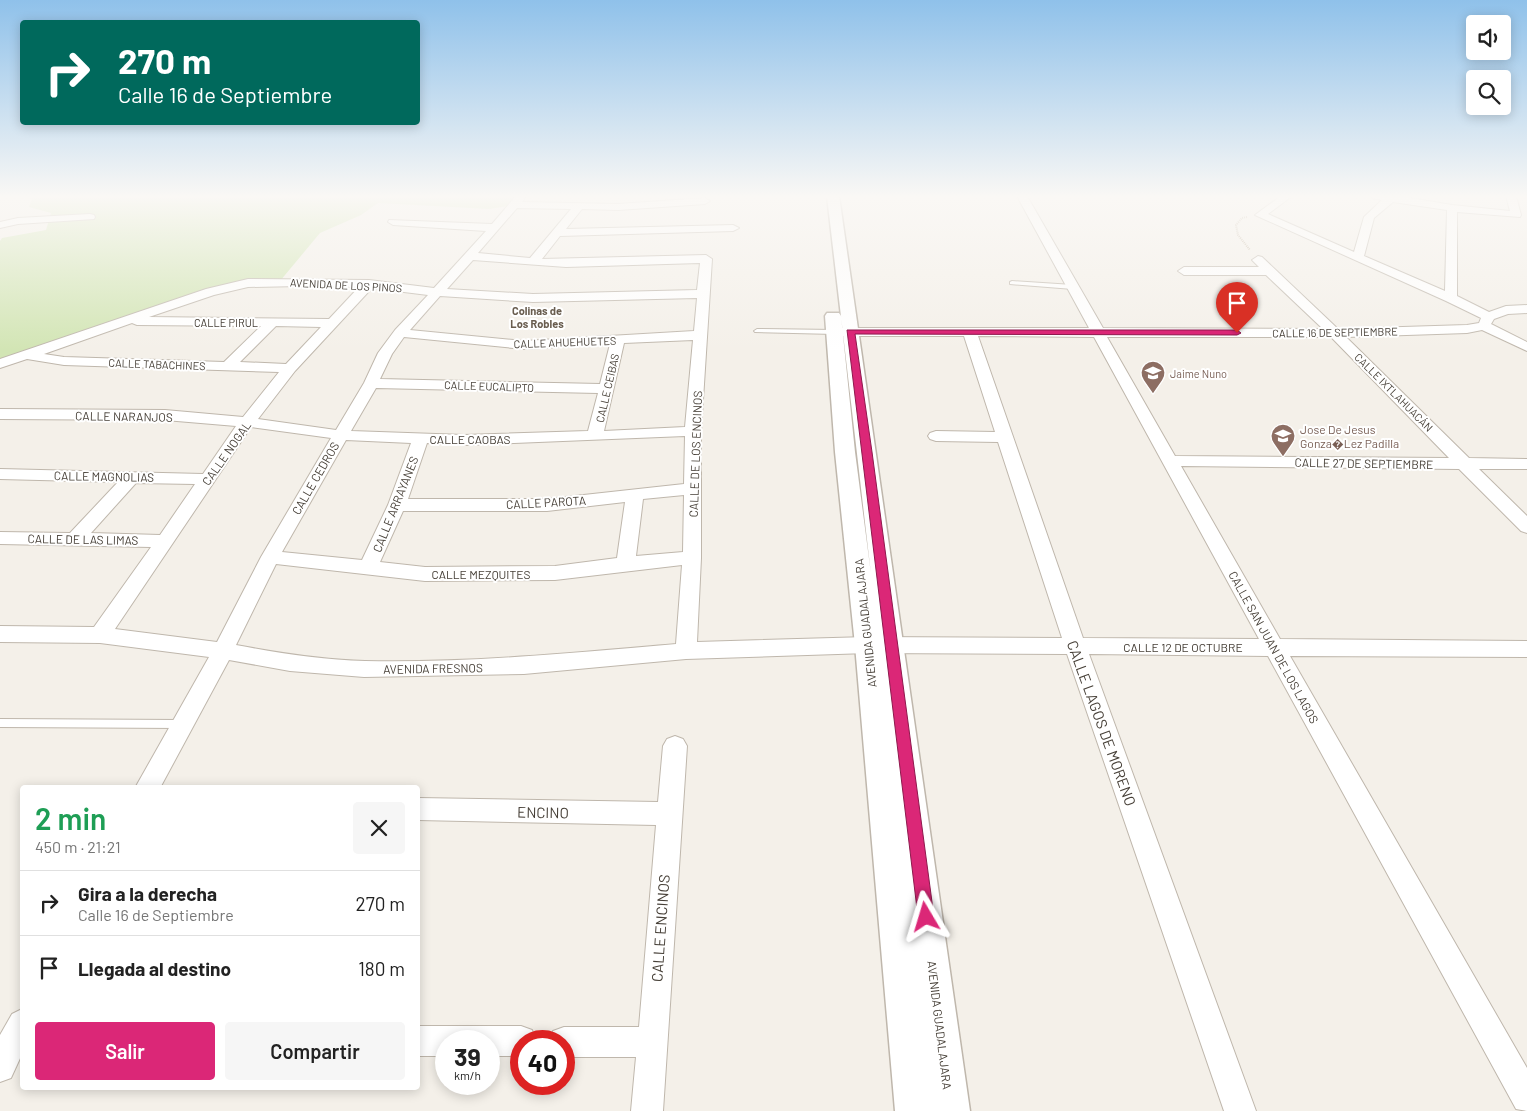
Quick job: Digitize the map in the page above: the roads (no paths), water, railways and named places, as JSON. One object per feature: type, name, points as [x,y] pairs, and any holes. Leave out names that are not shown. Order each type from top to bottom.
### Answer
[{"type":"street","name":"CALLE CEDROS","points":[[149,785],[223,651],[270,557],[371,383],[385,354],[400,333],[476,248]]},
{"type":"street","points":[[468,256],[533,262],[544,248]]},
{"type":"street","name":"AVENIDA GUADALAJARA","points":[[832,248],[880,644],[951,1111]]},
{"type":"street","name":"CALLE SAN JUAN DE LOS LAGOS","points":[[1051,248],[1527,1098]]},
{"type":"street","points":[[1335,248],[1451,298],[1527,347]]},
{"type":"street","points":[[1358,258],[1361,248]]},
{"type":"street","points":[[1451,298],[1452,248]]},
{"type":"street","name":"CALLE DE LOS ENCINOS","points":[[533,262],[599,264],[704,258],[704,294],[693,431],[692,558],[686,652]]},
{"type":"street","name":"CALLE IXTLAHUACÁN","points":[[1258,260],[1336,333],[1527,528]]},
{"type":"street","points":[[1184,271],[1270,271]]},
{"type":"street","name":"AVENIDA DE LOS PINOS","points":[[0,364],[122,321],[237,285],[280,282],[369,284],[438,292],[533,298],[704,294]]},
{"type":"street","name":"CALLE NOGAL","points":[[100,635],[247,422],[290,368],[369,284]]},
{"type":"street","name":"CALLE 16 DE SEPTIEMBRE","points":[[843,332],[1336,333],[1467,329],[1486,321],[1499,312],[1527,309]]},
{"type":"street","name":"CALLE PIRUL","points":[[122,321],[331,323]]},
{"type":"street","points":[[228,366],[273,322]]},
{"type":"street","name":"CALLE AHUEHUETES","points":[[400,333],[524,345],[701,336]]},
{"type":"street","name":"CALLE LAGOS DE MORENO","points":[[970,333],[1075,646],[1240,1111]]},
{"type":"street","name":"CALLE CEIBAS","points":[[595,436],[618,340]]},
{"type":"street","name":"CALLE TABACHINES","points":[[25,355],[64,361],[290,368]]},
{"type":"street","name":"CALLE EUCALIPTO","points":[[371,383],[607,389]]},
{"type":"street","name":"CALLE NARANJOS","points":[[0,414],[165,416],[247,422]]},
{"type":"street","name":"CALLE CAOBAS","points":[[247,422],[340,435],[464,440],[693,431]]},
{"type":"street","points":[[936,436],[1005,437]]},
{"type":"street","name":"CALLE ARRAYANES","points":[[368,569],[397,505],[420,439]]},
{"type":"street","name":"CALLE 27 DE SEPTIEMBRE","points":[[1171,461],[1466,465],[1527,464]]},
{"type":"street","name":"CALLE MAGNOLIAS","points":[[0,474],[208,479]]},
{"type":"street","points":[[76,538],[132,477]]},
{"type":"street","name":"CALLE PAROTA","points":[[397,505],[547,505],[694,488]]},
{"type":"street","points":[[626,564],[635,495]]},
{"type":"street","name":"CALLE DE LAS LIMAS","points":[[0,538],[165,541]]},
{"type":"street","name":"CALLE MEZQUITES","points":[[270,557],[425,574],[555,574],[626,564],[692,558]]},
{"type":"street","name":"AVENIDA FRESNOS","points":[[0,634],[100,635],[223,651],[290,663],[364,669],[524,666],[686,652],[880,644]]},
{"type":"street","name":"AVENIDA GUADALAJARA","points":[[880,644],[914,1111]]},
{"type":"street","name":"CALLE 12 DE OCTUBRE","points":[[880,644],[1527,649]]},
{"type":"street","name":"CALLE ENCINOS","points":[[647,1111],[668,814],[675,746]]},
{"type":"street","name":"ENCINO","points":[[420,809],[668,814]]},
{"type":"street","points":[[0,1066],[20,1028]]},
{"type":"street","points":[[420,1041],[510,1041]]},
{"type":"street","points":[[575,1042],[652,1042]]},
{"type":"lane","points":[[1012,283],[1073,286]]},
{"type":"lane","points":[[757,331],[843,332]]},
{"type":"lane","points":[[0,723],[181,724]]},
{"type":"place","name":"Jaime Nuno","points":[[1153,394]]},
{"type":"place","name":"Jose De Jesus Gonza�Lez Padilla","points":[[1283,457]]},
{"type":"district","name":"Colinas de Los Robles","points":[[537,316]]}]
